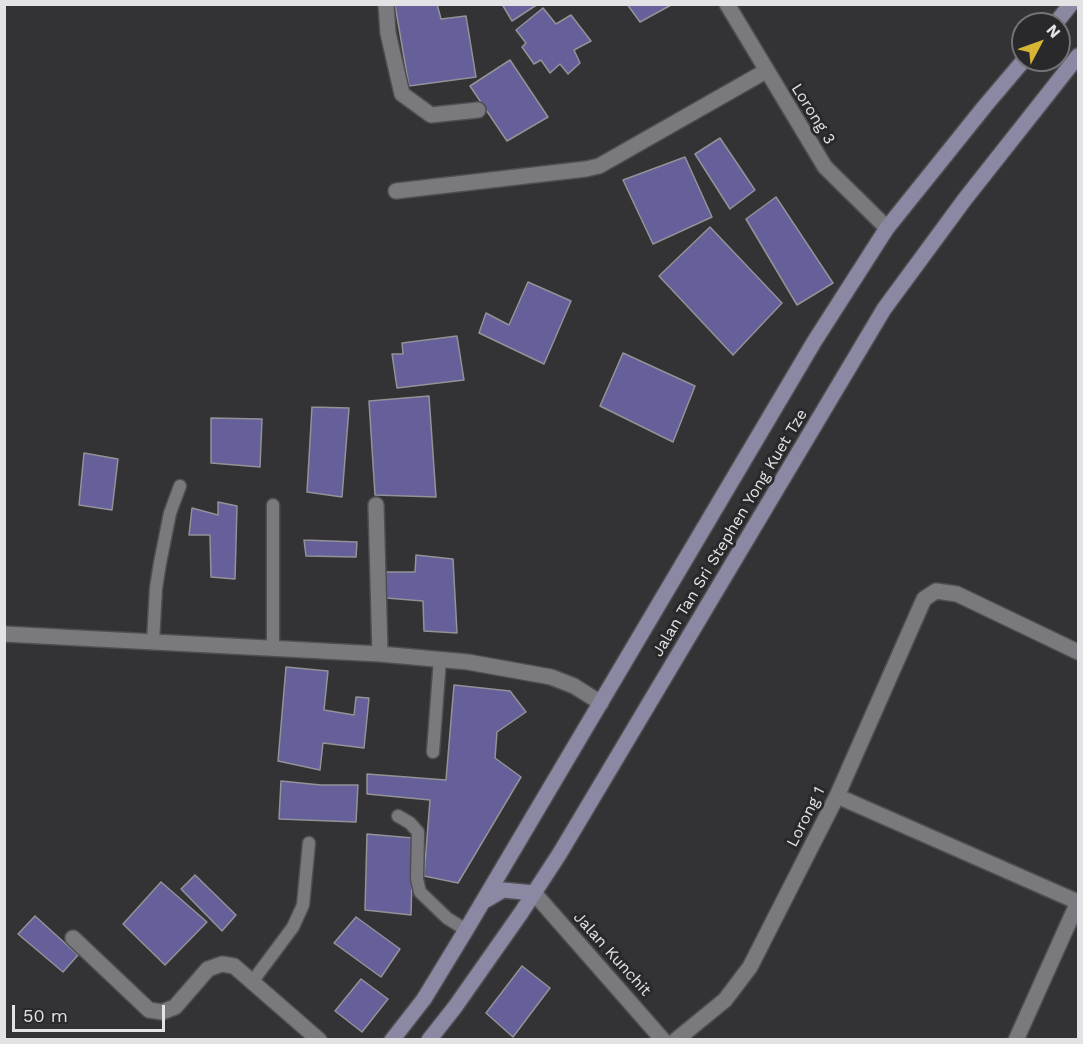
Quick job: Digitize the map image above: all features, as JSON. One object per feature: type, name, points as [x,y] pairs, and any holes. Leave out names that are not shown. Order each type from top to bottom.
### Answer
[{"type":"main road","name":"Jalan Tan Sri Stephen Yong Kuet Tze","points":[[429,1040],[455,1007],[566,843],[884,309],[965,199],[1078,56]]},
{"type":"main road","name":"Jalan Tan Sri Stephen Yong Kuet Tze","points":[[392,1040],[424,999],[814,342],[887,228],[1014,72]]},
{"type":"main road","points":[[483,902],[503,890],[534,893]]},
{"type":"street","points":[[386,4],[388,33],[402,94],[431,115],[478,110]]},
{"type":"street","name":"Lorong 3","points":[[726,4],[825,167],[887,228]]},
{"type":"street","points":[[396,191],[586,170],[599,166],[766,71]]},
{"type":"street","points":[[376,505],[380,654]]},
{"type":"street","name":"Lorong 1","points":[[676,1040],[725,1000],[750,967],[837,796],[924,598],[936,591],[957,594],[1078,652]]},
{"type":"street","points":[[4,634],[440,659],[551,677],[574,686],[601,703]]},
{"type":"street","points":[[837,796],[1078,902],[1016,1040]]},
{"type":"street","name":"Jalan Kunchit","points":[[534,893],[663,1040]]},
{"type":"street","points":[[72,938],[148,1010],[162,1012],[175,1007],[208,969],[222,964],[234,966],[319,1040]]},
{"type":"lane","points":[[153,642],[159,563],[170,513],[180,486]]},
{"type":"lane","points":[[273,505],[273,649]]},
{"type":"lane","points":[[433,752],[440,659]]},
{"type":"lane","points":[[398,816],[410,823],[418,832],[417,879],[420,892],[447,918],[466,930]]},
{"type":"lane","points":[[252,982],[293,927],[303,905],[309,843]]},
{"type":"building","points":[[437,4],[441,19],[466,16],[476,77],[409,86],[395,5]]},
{"type":"building","points":[[502,4],[538,4],[512,21]]},
{"type":"building","points":[[627,4],[673,4],[640,22]]},
{"type":"building","points":[[543,8],[556,24],[571,15],[591,41],[574,50],[580,63],[568,74],[560,64],[550,73],[541,60],[534,64],[522,47],[526,43],[516,30]]},
{"type":"building","points":[[510,60],[548,117],[507,141],[470,86]]},
{"type":"building","points":[[720,138],[755,190],[730,209],[695,154]]},
{"type":"building","points":[[685,157],[712,217],[653,244],[623,180]]},
{"type":"building","points":[[776,197],[833,283],[797,305],[746,219]]},
{"type":"building","points":[[710,227],[782,303],[733,355],[659,276]]},
{"type":"building","points":[[528,282],[571,301],[544,364],[479,333],[486,313],[509,325]]},
{"type":"building","points":[[457,336],[464,380],[397,388],[392,354],[403,354],[402,343]]},
{"type":"building","points":[[623,353],[695,386],[673,442],[600,406]]},
{"type":"building","points":[[429,396],[436,497],[375,495],[369,401]]},
{"type":"building","points":[[312,407],[349,408],[342,497],[307,492]]},
{"type":"building","points":[[211,418],[262,419],[260,467],[211,463]]},
{"type":"building","points":[[84,453],[118,459],[112,510],[79,505]]},
{"type":"building","points":[[218,502],[237,506],[235,579],[211,577],[210,535],[189,535],[192,508],[218,515]]},
{"type":"building","points":[[304,540],[357,542],[356,557],[306,556]]},
{"type":"building","points":[[416,555],[453,559],[457,633],[424,631],[423,601],[386,598],[385,572],[415,572]]},
{"type":"building","points":[[286,667],[328,671],[324,710],[354,715],[356,697],[369,698],[364,748],[323,743],[320,770],[278,761]]},
{"type":"building","points":[[454,685],[510,691],[526,712],[497,732],[495,758],[521,777],[458,883],[424,876],[430,800],[367,794],[367,774],[446,780]]},
{"type":"building","points":[[281,781],[321,785],[358,785],[356,822],[279,819]]},
{"type":"building","points":[[367,834],[413,838],[411,915],[365,910]]},
{"type":"building","points":[[195,875],[236,915],[222,931],[181,889]]},
{"type":"building","points":[[161,882],[207,922],[165,965],[123,924]]},
{"type":"building","points":[[35,916],[78,955],[63,972],[18,934]]},
{"type":"building","points":[[356,917],[400,949],[381,977],[334,943]]},
{"type":"building","points":[[522,966],[550,988],[513,1037],[486,1013]]},
{"type":"building","points":[[361,979],[388,999],[362,1032],[335,1011]]}]
